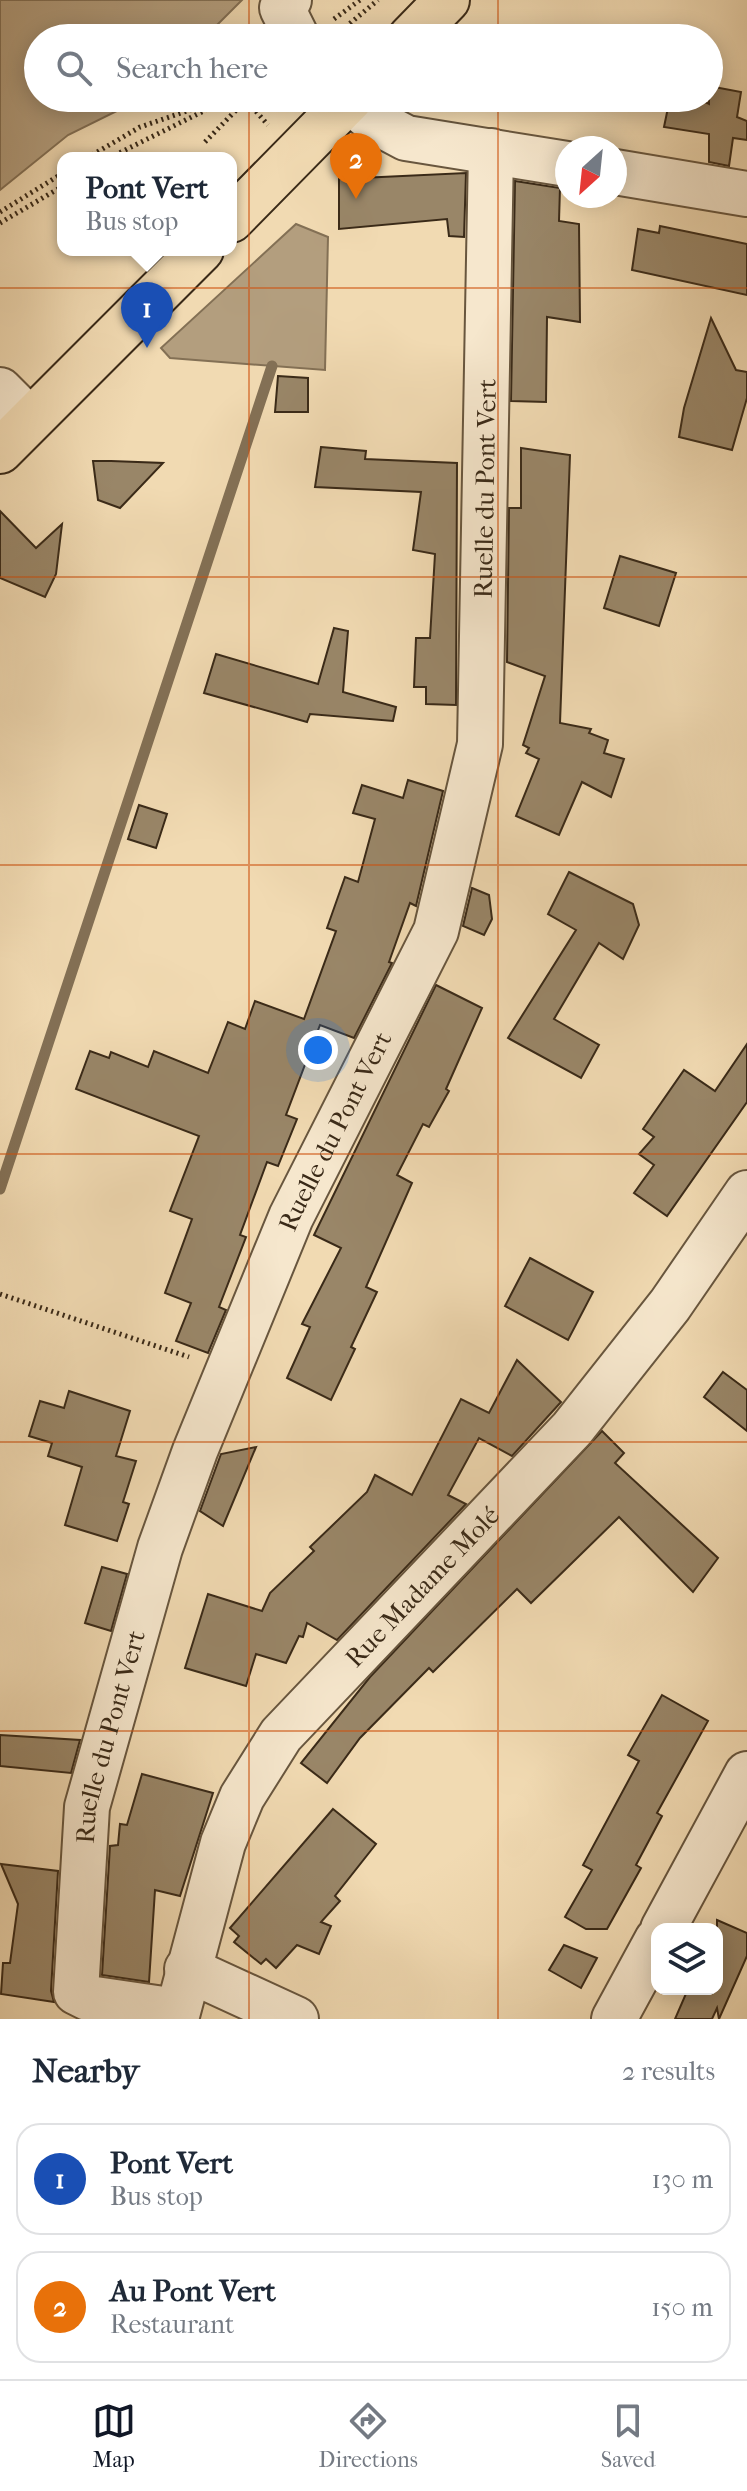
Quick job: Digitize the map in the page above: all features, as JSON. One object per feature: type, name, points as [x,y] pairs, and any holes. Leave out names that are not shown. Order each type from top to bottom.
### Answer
[{"type":"main road","points":[[424,24],[447,0]]},
{"type":"main road","points":[[237,214],[335,112]]},
{"type":"main road","points":[[0,451],[195,256]]},
{"type":"street","points":[[289,0],[282,8],[290,24]]},
{"type":"street","points":[[367,112],[406,138],[555,162]]},
{"type":"street","name":"Ruelle du Pont Vert","points":[[176,2015],[88,1998],[76,1992],[83,1832],[87,1807],[160,1548],[227,1370],[291,1217],[436,931],[480,744],[491,151]]},
{"type":"street","points":[[627,174],[747,194]]},
{"type":"street","points":[[0,390],[30,420]]},
{"type":"street","name":"Rue Madame Molé","points":[[176,2015],[223,1843],[242,1797],[281,1735],[572,1429],[670,1305],[747,1193]]},
{"type":"street","points":[[666,1923],[747,1774]]},
{"type":"street","points":[[614,2019],[651,1951]]},
{"type":"street","points":[[187,1969],[296,2019]]},
{"type":"path","points":[[348,24],[375,1]]},
{"type":"path","points":[[97,152],[140,127],[186,112]]},
{"type":"path","points":[[121,152],[200,112]]},
{"type":"path","points":[[205,142],[234,112]]},
{"type":"path","points":[[0,212],[57,177]]},
{"type":"path","points":[[0,223],[57,190]]},
{"type":"path","points":[[0,1294],[227,1370]]},
{"type":"shaded area","points":[[0,0],[242,0],[218,24],[24,24],[24,112],[115,112],[68,135],[0,190]]},
{"type":"shaded area","points":[[296,224],[328,237],[325,370],[170,358],[161,348]]},
{"type":"building","points":[[723,89],[741,92],[737,117],[747,121],[747,140],[733,138],[729,166],[709,162],[709,134],[664,127],[667,112],[723,112]]},
{"type":"building","points":[[466,173],[464,237],[449,236],[447,219],[339,229],[339,179]]},
{"type":"building","points":[[515,181],[555,187],[555,208],[559,208],[559,221],[579,224],[580,322],[547,317],[546,402],[511,401]]},
{"type":"building","points":[[660,226],[747,244],[747,295],[632,270],[638,229],[659,233]]},
{"type":"building","points":[[711,318],[736,370],[747,372],[747,398],[732,450],[679,437],[684,408]]},
{"type":"building","points":[[278,376],[308,378],[308,412],[275,412]]},
{"type":"building","points":[[321,447],[366,451],[365,459],[457,463],[456,705],[426,704],[426,687],[414,687],[416,638],[430,638],[435,554],[413,550],[421,492],[315,487]]},
{"type":"building","points":[[521,448],[570,455],[560,723],[591,729],[589,733],[608,740],[604,753],[624,759],[611,797],[582,782],[559,835],[516,816],[539,759],[526,753],[529,748],[523,745],[545,676],[507,662],[509,508],[521,508]]},
{"type":"building","points":[[93,461],[163,463],[120,508],[98,500]]},
{"type":"building","points":[[0,511],[36,548],[62,524],[56,574],[45,597],[0,578]]},
{"type":"building","points":[[620,556],[676,573],[659,626],[604,608]]},
{"type":"building","points":[[334,628],[348,631],[343,692],[396,707],[393,721],[310,714],[307,722],[204,693],[216,654],[318,684]]},
{"type":"building","points":[[408,780],[443,791],[416,906],[410,903],[389,962],[392,963],[354,1038],[320,1025],[286,1115],[297,1119],[278,1166],[267,1162],[240,1235],[246,1237],[219,1307],[226,1310],[208,1353],[176,1341],[191,1303],[165,1293],[192,1219],[170,1211],[199,1136],[76,1089],[90,1051],[109,1058],[111,1052],[148,1067],[154,1051],[208,1073],[228,1022],[245,1029],[255,1001],[304,1019],[336,931],[327,928],[345,877],[358,882],[375,819],[353,813],[362,785],[403,798]]},
{"type":"building","points":[[139,805],[167,814],[156,848],[128,839]]},
{"type":"building","points":[[569,872],[633,904],[639,925],[623,959],[599,943],[554,1019],[599,1045],[581,1078],[508,1038],[576,930],[548,914]]},
{"type":"building","points":[[472,888],[489,895],[492,919],[484,935],[463,926]]},
{"type":"building","points":[[436,985],[482,1008],[446,1089],[449,1091],[429,1127],[423,1124],[397,1175],[412,1183],[366,1287],[377,1292],[331,1400],[287,1378],[310,1327],[302,1324],[341,1248],[314,1235]]},
{"type":"building","points":[[747,1044],[747,1102],[667,1216],[634,1193],[654,1165],[639,1154],[654,1137],[643,1129],[684,1070],[715,1091]]},
{"type":"building","points":[[530,1258],[593,1292],[568,1340],[505,1306]]},
{"type":"building","points":[[517,1360],[561,1402],[512,1456],[479,1438],[448,1495],[466,1504],[337,1640],[307,1623],[303,1637],[299,1636],[286,1663],[256,1654],[246,1686],[185,1668],[208,1594],[262,1611],[270,1593],[314,1551],[310,1547],[367,1492],[375,1475],[412,1495],[461,1399],[489,1413]]},
{"type":"building","points":[[723,1372],[747,1390],[747,1431],[704,1397]]},
{"type":"building","points":[[69,1391],[130,1411],[116,1456],[136,1461],[123,1502],[129,1504],[117,1541],[65,1525],[82,1467],[48,1456],[52,1443],[29,1436],[40,1401],[64,1408]]},
{"type":"building","points":[[602,1431],[624,1453],[615,1463],[718,1558],[693,1592],[619,1517],[531,1603],[517,1589],[433,1672],[429,1668],[360,1738],[327,1783],[301,1763],[370,1677]]},
{"type":"building","points":[[256,1447],[223,1526],[200,1511],[221,1454]]},
{"type":"building","points":[[102,1567],[127,1574],[111,1631],[85,1623]]},
{"type":"building","points":[[662,1695],[708,1721],[657,1813],[662,1816],[636,1865],[641,1868],[607,1929],[586,1929],[565,1917],[592,1870],[583,1865],[639,1761],[628,1755]]},
{"type":"building","points":[[0,1735],[80,1740],[71,1773],[0,1766]]},
{"type":"building","points":[[142,1774],[213,1793],[180,1896],[155,1890],[149,1982],[102,1975],[110,1846],[118,1845],[120,1824],[127,1825]]},
{"type":"building","points":[[333,1809],[376,1844],[335,1896],[340,1901],[321,1922],[331,1926],[319,1954],[297,1945],[276,1968],[266,1959],[261,1964],[234,1942],[239,1936],[230,1928]]},
{"type":"building","points":[[1,1864],[58,1871],[51,1991],[54,2002],[1,1994],[3,1963],[10,1963],[18,1904]]},
{"type":"building","points":[[717,1920],[747,1933],[747,1956],[719,2019],[717,2008],[712,2019],[675,2019],[685,1995],[723,1995],[723,1923],[717,1923]]},
{"type":"building","points":[[564,1945],[597,1958],[581,1988],[549,1970]]},
{"type":"waterway","points":[[0,1189],[272,366]]},
{"type":"place","name":"Au Pont Vert","points":[[356,199]]},
{"type":"place","name":"Pont Vert","points":[[147,348]]}]
